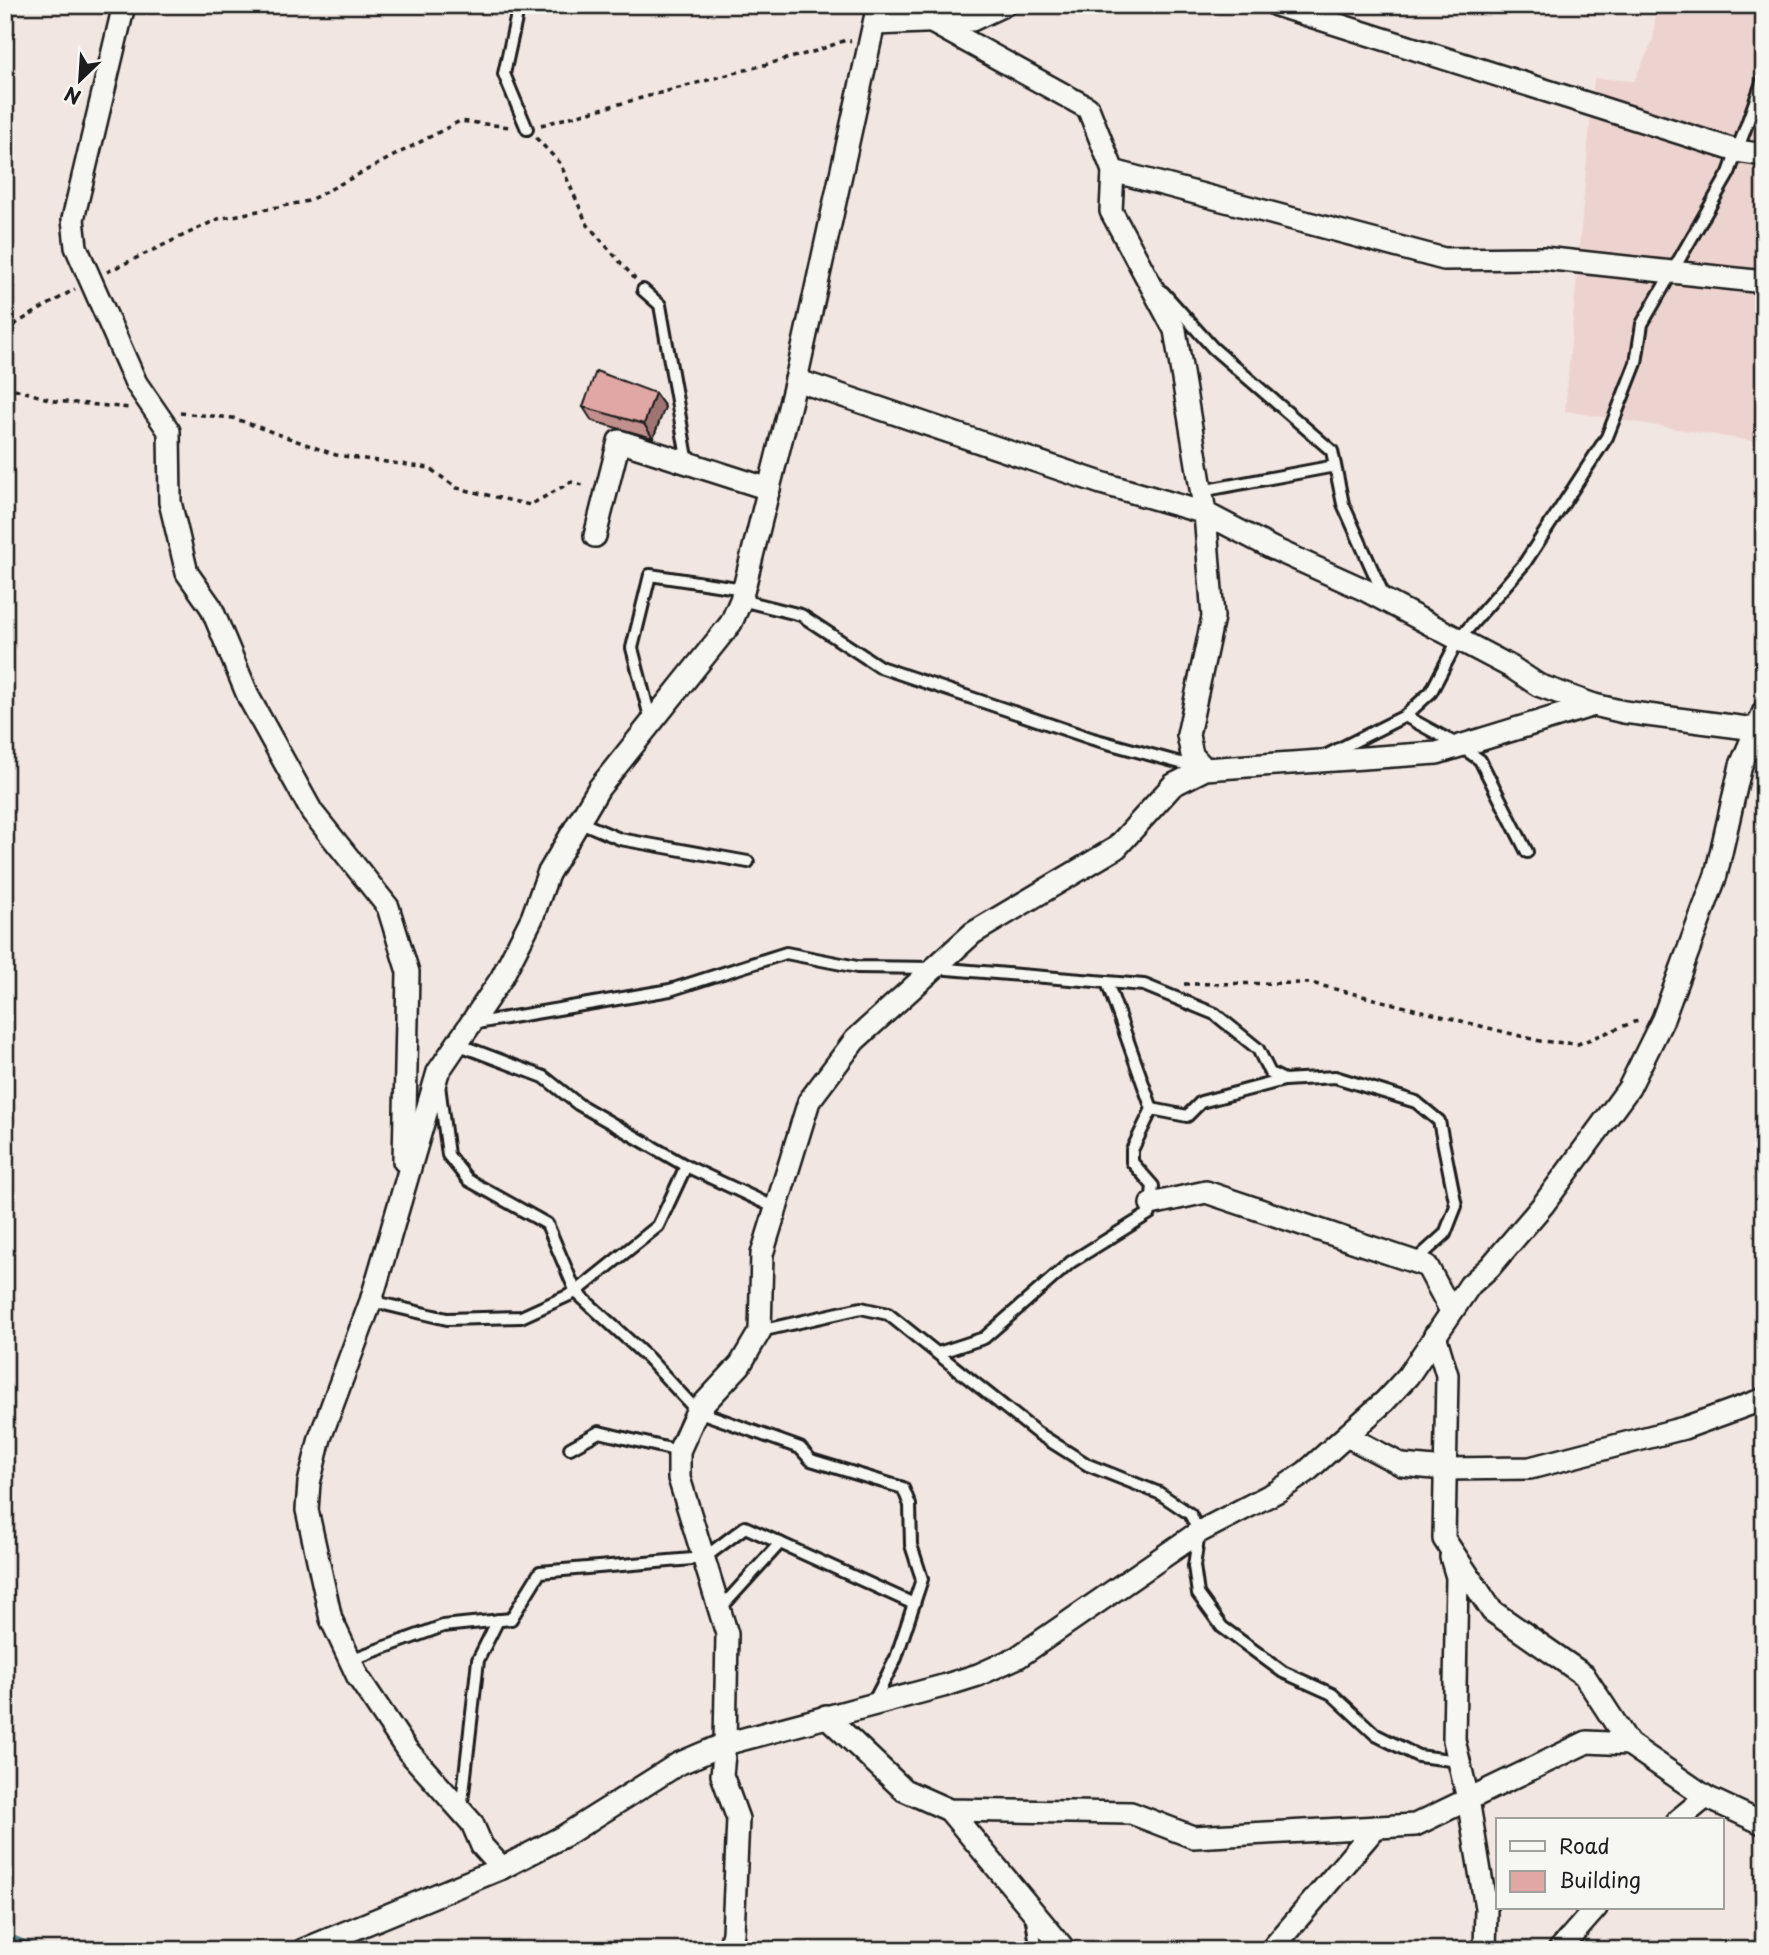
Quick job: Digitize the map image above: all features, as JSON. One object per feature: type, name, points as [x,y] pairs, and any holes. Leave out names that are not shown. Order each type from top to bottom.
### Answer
[{"type":"street","points":[[124,5],[74,219],[76,247],[136,383],[169,431],[170,502],[187,573],[211,607],[249,698],[312,812],[388,907],[408,972],[404,1192]]},
{"type":"street","points":[[502,1868],[482,1846],[472,1823],[407,1751],[358,1677],[331,1619],[307,1510],[309,1483],[320,1438],[371,1301],[438,1072],[501,979],[532,918],[548,874],[599,788],[730,623],[743,595],[796,380],[876,14],[930,22],[972,20],[1004,5]]},
{"type":"street","points":[[1276,5],[1737,151],[1764,155]]},
{"type":"street","points":[[930,22],[1088,108],[1113,171],[1111,211],[1175,330],[1205,513],[1213,617],[1188,735],[1192,755],[1205,769]]},
{"type":"street","points":[[1113,171],[1444,259],[1543,258],[1764,282]]},
{"type":"street","points":[[303,1950],[502,1868],[564,1836],[678,1764],[725,1744],[955,1682],[1018,1657],[1199,1532],[1278,1491],[1306,1472],[1408,1376],[1470,1285],[1490,1267],[1543,1205],[1611,1116],[1629,1088],[1663,1019],[1716,875],[1741,765],[1759,720],[1624,712],[1594,705],[1538,685],[1511,667],[1386,601],[1272,548],[1205,513],[1089,479],[796,380]]},
{"type":"street","points":[[595,536],[619,441],[769,489]]},
{"type":"street","points":[[729,1950],[733,1933],[738,1819],[722,1774],[727,1634],[679,1478],[680,1451],[697,1411],[740,1365],[760,1331],[762,1254],[809,1101],[855,1040],[973,933],[1116,848],[1172,785],[1205,769],[1437,752],[1594,705]]},
{"type":"street","points":[[1151,1205],[1206,1192],[1427,1266],[1451,1311]]},
{"type":"street","points":[[1435,1335],[1447,1375],[1444,1539],[1457,1577],[1454,1740],[1468,1799],[1486,1908],[1485,1950]]},
{"type":"street","points":[[1347,1436],[1402,1465],[1445,1469],[1530,1468],[1684,1428],[1764,1399]]},
{"type":"street","points":[[1444,1539],[1492,1611],[1584,1675],[1629,1744],[1706,1797],[1764,1824]]},
{"type":"street","points":[[826,1716],[904,1790],[949,1810],[1131,1813],[1194,1837],[1415,1825],[1587,1742],[1629,1744]]},
{"type":"street","points":[[1680,1818],[1706,1797]]},
{"type":"street","points":[[949,1810],[1065,1950]]},
{"type":"street","points":[[1271,1950],[1376,1827]]},
{"type":"street","points":[[1559,1950],[1594,1910]]},
{"type":"lane","points":[[519,5],[504,74],[527,129]]},
{"type":"lane","points":[[1313,762],[1405,716],[1431,692],[1458,640],[1524,565],[1606,437],[1636,363],[1643,324],[1729,173],[1764,77]]},
{"type":"lane","points":[[1141,268],[1213,348],[1332,451],[1343,504],[1386,601]]},
{"type":"lane","points":[[643,290],[660,305],[688,463]]},
{"type":"lane","points":[[1202,491],[1335,466]]},
{"type":"lane","points":[[651,723],[632,648],[650,575],[743,595],[801,615],[880,667],[1093,739],[1205,769]]},
{"type":"lane","points":[[1405,716],[1480,760],[1527,852]]},
{"type":"lane","points":[[580,822],[620,839],[748,862]]},
{"type":"lane","points":[[470,1024],[670,990],[786,953],[857,967],[935,968],[1144,985],[1215,1014],[1258,1049],[1270,1073],[1284,1080]]},
{"type":"lane","points":[[938,1353],[984,1338],[1071,1262],[1150,1213],[1153,1186],[1132,1163],[1132,1150],[1152,1109],[1107,982]]},
{"type":"lane","points":[[457,1044],[544,1077],[578,1104],[686,1166],[776,1208]]},
{"type":"lane","points":[[438,1072],[448,1155],[468,1180],[547,1224],[576,1292],[648,1358],[697,1411],[800,1448],[811,1460],[903,1488],[910,1505],[911,1545],[922,1578],[896,1658],[872,1704]]},
{"type":"lane","points":[[1152,1109],[1187,1116],[1201,1102],[1284,1080],[1335,1077],[1416,1102],[1439,1121],[1456,1206],[1446,1234],[1414,1262]]},
{"type":"lane","points":[[371,1301],[447,1319],[521,1317],[576,1292],[658,1226],[686,1166]]},
{"type":"lane","points":[[760,1331],[861,1308],[888,1314],[1036,1432],[1088,1465],[1159,1493],[1190,1514],[1199,1532],[1194,1566],[1198,1594],[1222,1627],[1283,1672],[1332,1694],[1376,1735],[1418,1756],[1459,1761]]},
{"type":"lane","points":[[570,1448],[599,1432],[680,1451]]},
{"type":"lane","points":[[349,1660],[443,1626],[511,1619],[540,1572],[704,1558],[745,1527],[914,1604]]},
{"type":"lane","points":[[719,1609],[780,1543]]},
{"type":"lane","points":[[461,1811],[478,1660],[498,1620]]},
{"type":"lane","points":[[1029,1906],[1037,1950]]},
{"type":"path","points":[[5,330],[91,280],[218,219],[308,201],[460,121],[527,129],[816,51],[846,40],[870,45]]},
{"type":"path","points":[[527,129],[560,163],[587,224],[643,290]]},
{"type":"path","points":[[5,386],[55,401],[233,418],[336,455],[429,468],[457,488],[530,505],[571,482],[607,489]]},
{"type":"path","points":[[1144,985],[1311,983],[1540,1041],[1578,1044],[1634,1022],[1663,1019]]},
{"type":"shaded area","points":[[1656,5],[1764,5],[1764,443],[1565,411],[1594,78],[1634,81],[1653,40]]},
{"type":"building","points":[[596,371],[655,393],[644,424],[583,407]]},
{"type":"waterway","points":[[5,1935],[42,1950]]}]
